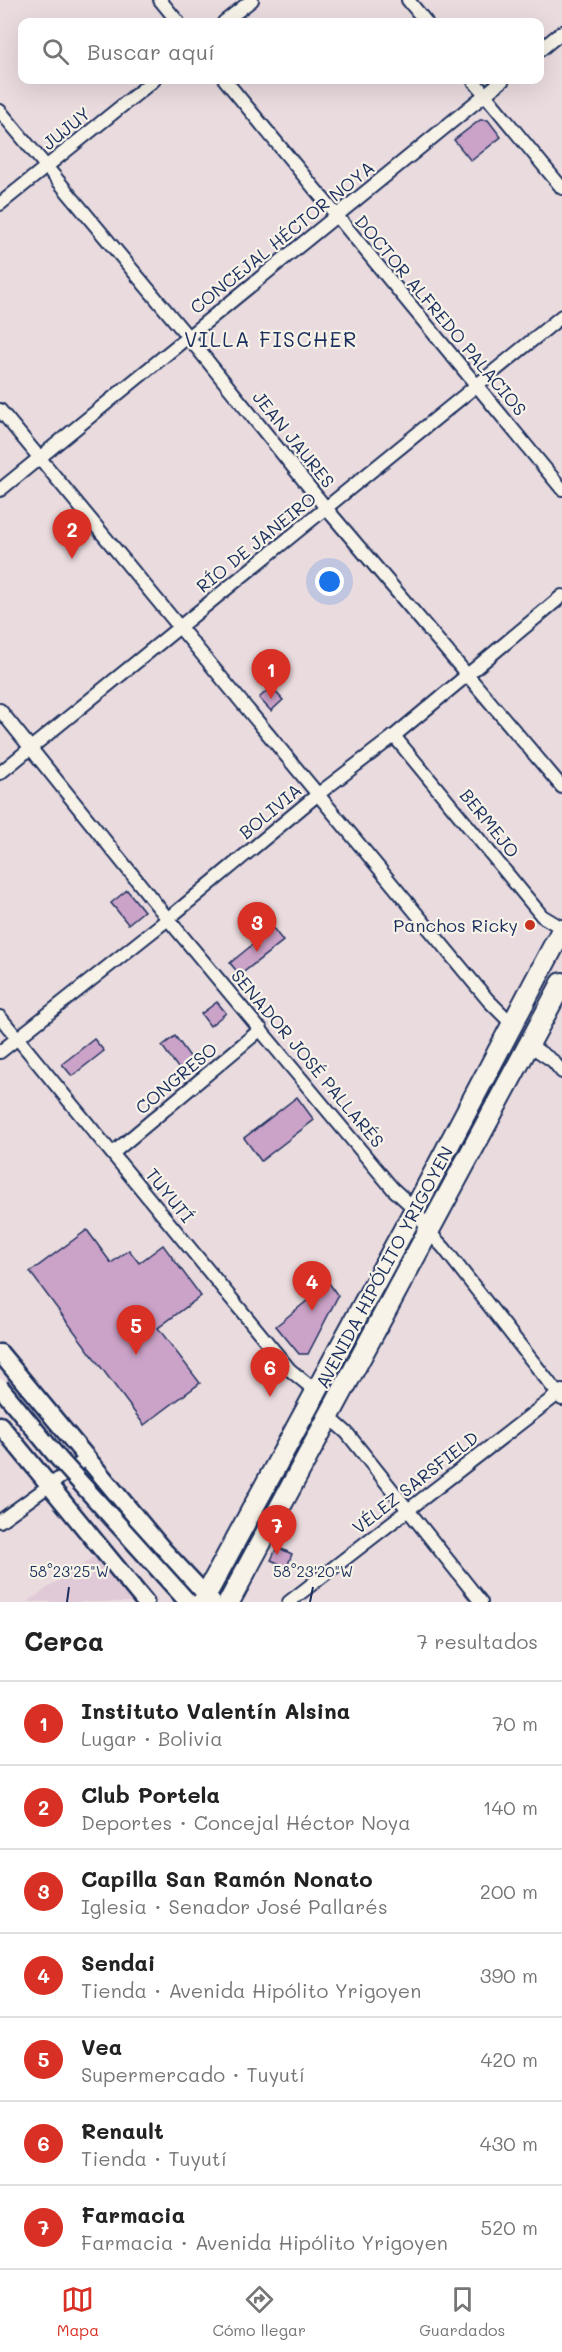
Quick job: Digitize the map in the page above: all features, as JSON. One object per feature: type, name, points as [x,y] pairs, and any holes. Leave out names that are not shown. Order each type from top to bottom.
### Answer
[{"type":"main road","name":"AVENIDA HIPÓLITO YRIGOYEN","points":[[202,1600],[317,1392],[562,929]]},
{"type":"main road","name":"AVENIDA HIPÓLITO YRIGOYEN","points":[[229,1602],[562,983]]},
{"type":"main road","points":[[0,1353],[202,1600]]},
{"type":"main road","points":[[0,1387],[59,1459],[202,1600]]},
{"type":"main road","points":[[0,1425],[145,1602]]},
{"type":"street","points":[[160,0],[175,18]]},
{"type":"street","points":[[229,18],[252,0]]},
{"type":"street","points":[[408,0],[423,18]]},
{"type":"street","points":[[544,47],[562,32]]},
{"type":"street","name":"JUJUY","points":[[0,204],[149,84]]},
{"type":"street","name":"DOCTOR ALFREDO PALACIOS","points":[[228,84],[562,489]]},
{"type":"street","points":[[476,84],[562,188]]},
{"type":"street","name":"CONCEJAL HÉCTOR NOYA","points":[[0,490],[498,84]]},
{"type":"street","name":"JEAN JAURES","points":[[0,111],[189,338],[326,508],[562,787]]},
{"type":"street","name":"RÍO DE JANEIRO","points":[[0,773],[562,316]]},
{"type":"street","points":[[0,410],[317,795],[488,1000],[512,1024]]},
{"type":"street","name":"BOLIVIA","points":[[0,1052],[168,919],[317,795],[394,736],[562,596]]},
{"type":"street","name":"SENADOR JOSÉ PALLARÉS","points":[[0,710],[168,919],[393,1189],[415,1209],[429,1232],[560,1395]]},
{"type":"street","name":"BERMEJO","points":[[394,736],[542,916],[562,929]]},
{"type":"street","name":"TUYUTÍ","points":[[0,1017],[290,1370],[317,1392]]},
{"type":"street","name":"CONGRESO","points":[[113,1154],[261,1029]]},
{"type":"street","points":[[528,1044],[553,1061],[562,1072]]},
{"type":"street","name":"VÉLEZ SARSFIELD","points":[[289,1602],[560,1395]]},
{"type":"street","points":[[329,1417],[347,1433],[481,1602]]},
{"type":"street","points":[[0,1521],[86,1459]]},
{"type":"shaded area","points":[[111,1545],[159,1602],[27,1602]]},
{"type":"building","points":[[480,120],[488,120],[501,137],[471,161],[454,140]]},
{"type":"building","points":[[271,687],[283,700],[271,711],[259,698]]},
{"type":"building","points":[[127,890],[144,911],[128,924],[111,903]]},
{"type":"building","points":[[273,928],[283,941],[240,975],[230,963]]},
{"type":"building","points":[[217,1002],[226,1013],[210,1026],[201,1014]]},
{"type":"building","points":[[175,1036],[194,1062],[181,1072],[162,1046]]},
{"type":"building","points":[[94,1039],[104,1051],[72,1076],[62,1064]]},
{"type":"building","points":[[297,1097],[314,1120],[261,1161],[244,1138]]},
{"type":"building","points":[[87,1230],[111,1263],[129,1250],[139,1263],[163,1245],[201,1296],[158,1328],[200,1383],[144,1425],[30,1272]]},
{"type":"building","points":[[329,1283],[338,1296],[308,1354],[299,1354],[276,1326]]},
{"type":"building","points":[[277,1547],[292,1554],[287,1567],[271,1560]]},
{"type":"place","name":"Club Portela","points":[[72,559]]},
{"type":"place","name":"Instituto Valentín Alsina","points":[[271,699]]},
{"type":"place","name":"Panchos Ricky","points":[[530,925]]},
{"type":"place","name":"Capilla San Ramón Nonato","points":[[257,952]]},
{"type":"place","name":"Sendai","points":[[312,1311]]},
{"type":"place","name":"Vea","points":[[136,1355]]},
{"type":"place","name":"Renault","points":[[270,1397]]},
{"type":"place","name":"Farmacia","points":[[277,1555]]},
{"type":"district","name":"VILLA FISCHER","points":[[271,338]]}]
